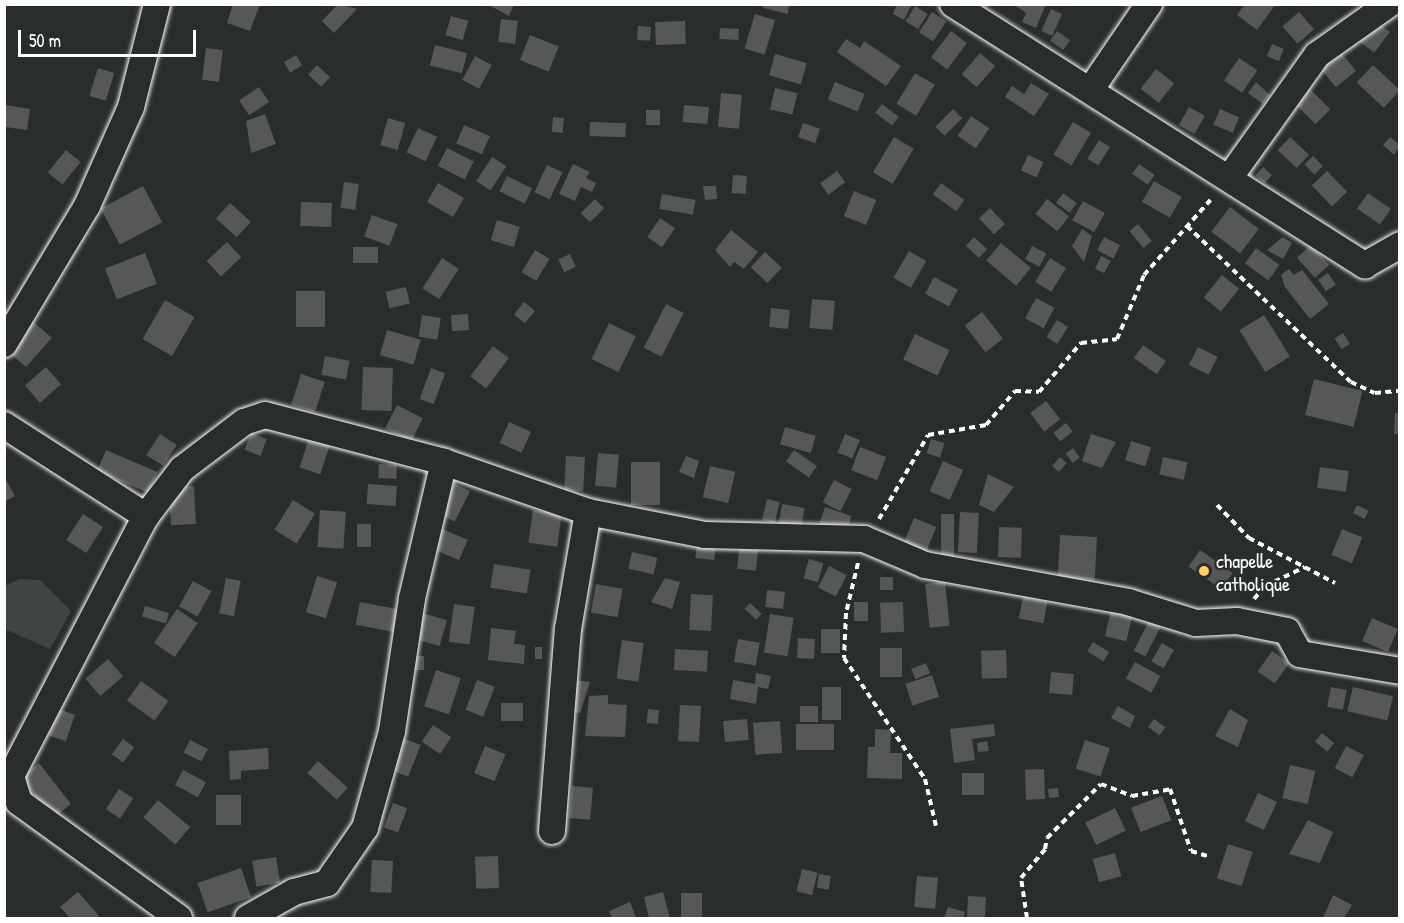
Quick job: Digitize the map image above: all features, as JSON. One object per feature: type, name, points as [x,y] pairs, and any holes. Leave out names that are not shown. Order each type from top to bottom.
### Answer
[{"type":"street","points":[[4,344],[92,196],[131,107],[157,4]]},
{"type":"street","points":[[953,4],[1230,177],[1365,265],[1400,245]]},
{"type":"street","points":[[1091,89],[1149,4]]},
{"type":"street","points":[[1230,177],[1317,55],[1391,10]]},
{"type":"street","points":[[179,918],[19,802],[11,789],[11,776],[146,516],[182,469],[244,422],[265,415],[444,462],[588,512],[705,535],[864,539],[925,566],[1128,602],[1196,623],[1237,621],[1287,631],[1300,654],[1400,671]]},
{"type":"street","points":[[4,425],[146,516]]},
{"type":"street","points":[[248,918],[294,891],[327,883],[364,828],[392,731],[412,598],[444,462]]},
{"type":"street","points":[[552,831],[568,629],[588,512]]},
{"type":"path","points":[[936,826],[925,779],[844,658],[846,613],[864,539],[928,435],[986,425],[1016,391],[1040,392],[1081,343],[1117,339],[1144,275],[1230,177]]},
{"type":"path","points":[[1187,226],[1351,382],[1375,393],[1400,391]]},
{"type":"path","points":[[1217,505],[1249,538],[1335,583]]},
{"type":"path","points":[[1237,621],[1264,586],[1305,567]]},
{"type":"path","points":[[1027,918],[1021,878],[1045,849],[1047,838],[1101,784],[1132,796],[1170,789],[1191,852],[1208,856]]},
{"type":"shaded area","points":[[20,579],[40,580],[71,611],[50,649],[5,629],[5,586]]},
{"type":"building","points":[[233,4],[260,4],[250,31],[227,23]]},
{"type":"building","points":[[338,4],[357,9],[334,33],[322,21]]},
{"type":"building","points":[[487,4],[514,4],[509,16]]},
{"type":"building","points":[[764,4],[789,4],[788,14],[763,8]]},
{"type":"building","points":[[897,4],[912,4],[904,20],[893,14]]},
{"type":"building","points":[[1013,4],[1046,4],[1036,28],[1022,22],[1026,13]]},
{"type":"building","points":[[1245,4],[1276,4],[1257,30],[1237,15]]},
{"type":"building","points":[[915,6],[928,14],[918,29],[905,21]]},
{"type":"building","points":[[1051,9],[1062,14],[1052,36],[1041,31]]},
{"type":"building","points":[[932,12],[946,21],[933,41],[919,32]]},
{"type":"building","points":[[1299,12],[1314,29],[1297,44],[1282,26]]},
{"type":"building","points":[[755,14],[775,20],[765,55],[744,48]]},
{"type":"building","points":[[451,16],[468,21],[463,40],[445,35]]},
{"type":"building","points":[[501,19],[518,21],[515,44],[498,42]]},
{"type":"building","points":[[1374,20],[1390,32],[1374,53],[1358,41]]},
{"type":"building","points":[[685,21],[686,44],[656,45],[655,22]]},
{"type":"building","points":[[638,26],[651,27],[650,41],[637,40]]},
{"type":"building","points":[[720,28],[739,29],[738,40],[719,39]]},
{"type":"building","points":[[951,31],[967,43],[947,69],[931,57]]},
{"type":"building","points":[[1057,31],[1070,40],[1063,50],[1050,41]]},
{"type":"building","points":[[530,35],[559,47],[549,72],[520,60]]},
{"type":"building","points":[[846,39],[860,48],[864,41],[901,66],[886,86],[837,52]]},
{"type":"building","points":[[1272,44],[1284,49],[1279,61],[1267,56]]},
{"type":"building","points":[[435,45],[467,53],[462,73],[430,65]]},
{"type":"building","points":[[206,48],[223,50],[219,82],[202,80]]},
{"type":"building","points":[[1339,50],[1356,71],[1336,87],[1319,66]]},
{"type":"building","points":[[980,53],[995,66],[977,87],[962,74]]},
{"type":"building","points":[[775,54],[807,63],[801,84],[769,75]]},
{"type":"building","points":[[296,55],[302,65],[290,72],[284,62]]},
{"type":"building","points":[[475,56],[492,65],[479,89],[462,80]]},
{"type":"building","points":[[1239,58],[1257,70],[1242,93],[1224,80]]},
{"type":"building","points":[[317,65],[330,77],[321,87],[308,75]]},
{"type":"building","points":[[1373,65],[1400,90],[1384,108],[1357,83]]},
{"type":"building","points":[[98,68],[114,73],[106,101],[90,96]]},
{"type":"building","points":[[1156,69],[1174,83],[1159,103],[1141,89]]},
{"type":"building","points":[[915,73],[935,85],[916,116],[896,104]]},
{"type":"building","points":[[835,82],[865,94],[858,112],[828,100]]},
{"type":"building","points":[[1256,82],[1270,95],[1263,104],[1248,93]]},
{"type":"building","points":[[1031,83],[1049,94],[1034,116],[1005,97],[1012,86],[1024,94]]},
{"type":"building","points":[[1307,86],[1330,109],[1315,124],[1292,101]]},
{"type":"building","points":[[259,87],[269,102],[249,115],[239,100]]},
{"type":"building","points":[[775,88],[797,93],[792,115],[770,109]]},
{"type":"building","points":[[721,93],[742,95],[739,129],[718,127]]},
{"type":"building","points":[[882,104],[899,117],[892,125],[875,113]]},
{"type":"building","points":[[5,105],[30,109],[27,130],[5,127]]},
{"type":"building","points":[[684,105],[709,107],[707,124],[683,122]]},
{"type":"building","points":[[1189,107],[1205,116],[1195,134],[1179,125]]},
{"type":"building","points":[[953,109],[962,118],[945,136],[935,127]]},
{"type":"building","points":[[1220,109],[1239,117],[1233,133],[1213,125]]},
{"type":"building","points":[[646,110],[660,110],[660,125],[646,125]]},
{"type":"building","points":[[265,114],[276,144],[251,153],[246,121]]},
{"type":"building","points":[[971,116],[989,128],[976,148],[958,136]]},
{"type":"building","points":[[553,117],[564,118],[563,133],[552,132]]},
{"type":"building","points":[[388,118],[405,123],[398,150],[380,145]]},
{"type":"building","points":[[590,122],[626,123],[625,137],[590,136]]},
{"type":"building","points":[[1073,122],[1091,133],[1071,165],[1053,155]]},
{"type":"building","points":[[803,123],[820,129],[815,143],[798,137]]},
{"type":"building","points":[[464,125],[490,136],[482,154],[456,143]]},
{"type":"building","points":[[418,128],[437,137],[426,161],[407,152]]},
{"type":"building","points":[[894,137],[914,149],[893,184],[873,172]]},
{"type":"building","points":[[1290,137],[1309,155],[1297,168],[1278,150]]},
{"type":"building","points":[[1390,137],[1400,145],[1394,155],[1383,145]]},
{"type":"building","points":[[1099,140],[1110,147],[1098,166],[1087,159]]},
{"type":"building","points":[[447,148],[474,162],[465,179],[438,166]]},
{"type":"building","points":[[66,150],[81,162],[63,184],[48,173]]},
{"type":"building","points":[[1028,155],[1044,162],[1037,177],[1021,171]]},
{"type":"building","points":[[1313,156],[1323,166],[1314,174],[1305,164]]},
{"type":"building","points":[[492,157],[506,166],[490,191],[476,181]]},
{"type":"building","points":[[573,164],[590,172],[586,178],[596,183],[592,192],[581,187],[575,201],[559,194]]},
{"type":"building","points":[[1139,164],[1155,175],[1148,185],[1132,174]]},
{"type":"building","points":[[547,165],[562,172],[550,199],[534,192]]},
{"type":"building","points":[[1263,167],[1272,175],[1265,183],[1256,175]]},
{"type":"building","points":[[837,171],[845,182],[828,195],[820,183]]},
{"type":"building","points":[[1327,171],[1347,192],[1332,206],[1312,186]]},
{"type":"building","points":[[733,175],[747,176],[746,194],[732,193]]},
{"type":"building","points":[[507,176],[532,188],[525,204],[500,191]]},
{"type":"building","points":[[1154,181],[1182,197],[1170,218],[1142,202]]},
{"type":"building","points":[[344,182],[359,184],[355,210],[340,208]]},
{"type":"building","points":[[438,183],[464,198],[453,217],[427,202]]},
{"type":"building","points":[[941,183],[964,200],[956,211],[933,194]]},
{"type":"building","points":[[143,186],[162,222],[120,245],[101,209]]},
{"type":"building","points":[[703,186],[716,186],[717,199],[705,200]]},
{"type":"building","points":[[854,191],[876,200],[866,225],[844,216]]},
{"type":"building","points":[[1063,193],[1077,203],[1070,213],[1056,203]]},
{"type":"building","points":[[1368,193],[1391,209],[1380,225],[1357,209]]},
{"type":"building","points":[[662,194],[695,200],[693,215],[659,209]]},
{"type":"building","points":[[595,199],[604,208],[590,222],[581,213]]},
{"type":"building","points":[[1047,199],[1069,216],[1057,231],[1035,214]]},
{"type":"building","points":[[1083,201],[1105,213],[1094,232],[1072,220]]},
{"type":"building","points":[[301,202],[332,203],[331,227],[300,226]]},
{"type":"building","points":[[230,203],[251,222],[237,237],[216,219]]},
{"type":"building","points":[[1230,207],[1259,229],[1240,253],[1211,232]]},
{"type":"building","points":[[990,208],[1005,224],[994,234],[979,218]]},
{"type":"building","points":[[372,215],[397,224],[390,246],[364,237]]},
{"type":"building","points":[[660,218],[675,228],[662,247],[647,237]]},
{"type":"building","points":[[497,220],[520,227],[514,247],[491,240]]},
{"type":"building","points":[[1138,224],[1152,241],[1143,248],[1129,231]]},
{"type":"building","points":[[1082,229],[1092,236],[1084,262],[1072,246]]},
{"type":"building","points":[[731,230],[758,252],[744,269],[734,262],[730,267],[715,250]]},
{"type":"building","points":[[974,237],[987,249],[979,258],[966,246]]},
{"type":"building","points":[[1104,237],[1120,245],[1113,259],[1097,250]]},
{"type":"building","points":[[1283,237],[1292,243],[1283,259],[1267,250]]},
{"type":"building","points":[[227,242],[241,257],[221,276],[207,261]]},
{"type":"building","points":[[1001,243],[1031,268],[1016,286],[986,261]]},
{"type":"building","points":[[1311,245],[1329,265],[1315,278],[1297,258]]},
{"type":"building","points":[[1032,246],[1046,253],[1039,267],[1025,259]]},
{"type":"building","points":[[353,247],[378,247],[378,263],[353,263]]},
{"type":"building","points":[[1256,248],[1279,265],[1268,280],[1245,263]]},
{"type":"building","points":[[535,250],[550,259],[536,281],[522,272]]},
{"type":"building","points":[[909,251],[926,261],[911,288],[894,278]]},
{"type":"building","points":[[765,252],[782,268],[767,283],[751,267]]},
{"type":"building","points":[[145,253],[157,284],[117,299],[105,268]]},
{"type":"building","points":[[570,254],[576,267],[564,272],[558,259]]},
{"type":"building","points":[[1101,256],[1111,261],[1104,273],[1095,269]]},
{"type":"building","points":[[442,258],[459,269],[439,299],[422,288]]},
{"type":"building","points":[[1050,258],[1066,268],[1051,292],[1035,282]]},
{"type":"building","points":[[1289,269],[1294,275],[1302,270],[1329,304],[1310,319],[1285,287],[1281,275]]},
{"type":"building","points":[[1328,273],[1336,285],[1326,291],[1318,280]]},
{"type":"building","points":[[1222,275],[1239,289],[1221,311],[1204,298]]},
{"type":"building","points":[[934,277],[958,290],[949,306],[925,294]]},
{"type":"building","points":[[406,287],[410,304],[389,308],[386,292]]},
{"type":"building","points":[[296,291],[325,291],[325,327],[296,327]]},
{"type":"building","points":[[1036,298],[1055,308],[1044,328],[1025,318]]},
{"type":"building","points":[[812,299],[835,301],[832,330],[809,328]]},
{"type":"building","points":[[165,300],[194,317],[172,356],[142,339]]},
{"type":"building","points":[[524,302],[535,311],[525,323],[514,314]]},
{"type":"building","points":[[666,304],[684,313],[662,357],[644,348]]},
{"type":"building","points":[[771,308],[790,310],[788,329],[769,327]]},
{"type":"building","points":[[982,312],[1003,339],[986,352],[965,326]]},
{"type":"building","points":[[468,314],[469,330],[452,331],[451,315]]},
{"type":"building","points":[[422,315],[441,318],[437,340],[419,337]]},
{"type":"building","points":[[1264,315],[1290,357],[1265,372],[1239,330]]},
{"type":"building","points":[[29,318],[52,338],[26,367],[4,347]]},
{"type":"building","points":[[1057,320],[1068,327],[1057,344],[1046,337]]},
{"type":"building","points":[[609,323],[636,336],[618,372],[591,359]]},
{"type":"building","points":[[387,330],[421,340],[413,365],[380,355]]},
{"type":"building","points":[[1343,333],[1350,344],[1341,349],[1335,338]]},
{"type":"building","points":[[915,334],[949,350],[938,375],[903,359]]},
{"type":"building","points":[[1143,345],[1166,361],[1157,374],[1134,358]]},
{"type":"building","points":[[493,346],[509,358],[486,388],[470,376]]},
{"type":"building","points":[[1198,347],[1218,357],[1209,375],[1189,365]]},
{"type":"building","points":[[325,356],[350,361],[346,379],[321,375]]},
{"type":"building","points":[[46,367],[61,384],[40,403],[25,385]]},
{"type":"building","points":[[363,367],[393,368],[391,411],[361,410]]},
{"type":"building","points":[[431,368],[445,373],[434,404],[420,399]]},
{"type":"building","points":[[301,374],[325,382],[315,412],[291,404]]},
{"type":"building","points":[[1314,379],[1363,391],[1354,427],[1305,415]]},
{"type":"building","points":[[1046,401],[1060,419],[1044,431],[1030,413]]},
{"type":"building","points":[[397,405],[423,418],[411,441],[385,428]]},
{"type":"building","points":[[1395,413],[1400,413],[1400,434],[1394,434]]},
{"type":"building","points":[[509,422],[531,432],[522,453],[500,443]]},
{"type":"building","points":[[1066,423],[1073,432],[1060,442],[1053,433]]},
{"type":"building","points":[[785,427],[816,436],[811,453],[780,444]]},
{"type":"building","points":[[251,433],[267,439],[260,456],[245,450]]},
{"type":"building","points":[[160,434],[177,445],[163,466],[146,455]]},
{"type":"building","points":[[845,434],[860,440],[852,459],[838,453]]},
{"type":"building","points":[[1091,434],[1116,442],[1102,468],[1082,461]]},
{"type":"building","points":[[309,438],[330,445],[320,474],[299,467]]},
{"type":"building","points":[[931,439],[944,443],[940,457],[927,453]]},
{"type":"building","points":[[1131,441],[1151,447],[1145,466],[1125,460]]},
{"type":"building","points":[[860,447],[886,457],[877,480],[851,470]]},
{"type":"building","points":[[1073,448],[1080,458],[1073,463],[1066,453]]},
{"type":"building","points":[[106,450],[158,472],[149,493],[97,471]]},
{"type":"building","points":[[794,450],[817,466],[809,478],[786,461]]},
{"type":"building","points":[[598,453],[619,455],[616,488],[595,486]]},
{"type":"building","points":[[566,456],[585,457],[583,491],[564,490]]},
{"type":"building","points":[[686,456],[699,461],[694,478],[679,472]]},
{"type":"building","points":[[1060,457],[1067,463],[1059,472],[1052,466]]},
{"type":"building","points":[[1163,457],[1187,462],[1184,480],[1159,475]]},
{"type":"building","points":[[943,461],[963,470],[950,500],[930,491]]},
{"type":"building","points":[[631,462],[660,462],[660,505],[631,505]]},
{"type":"building","points":[[379,464],[397,465],[396,479],[378,478]]},
{"type":"building","points":[[710,466],[735,472],[728,503],[703,497]]},
{"type":"building","points":[[1320,467],[1349,471],[1346,492],[1317,488]]},
{"type":"building","points":[[988,474],[1014,487],[994,512],[979,505]]},
{"type":"building","points":[[6,480],[15,496],[4,502],[4,481]]},
{"type":"building","points":[[834,480],[852,489],[840,511],[823,502]]},
{"type":"building","points":[[454,483],[470,491],[455,521],[439,513]]},
{"type":"building","points":[[368,484],[397,486],[396,506],[367,504]]},
{"type":"building","points":[[194,486],[196,524],[171,525],[169,487]]},
{"type":"building","points":[[767,499],[780,502],[775,523],[762,520]]},
{"type":"building","points":[[293,500],[315,514],[297,543],[274,530]]},
{"type":"building","points":[[782,504],[805,508],[801,529],[778,525]]},
{"type":"building","points":[[1357,505],[1369,511],[1364,519],[1353,513]]},
{"type":"building","points":[[825,507],[851,516],[845,535],[818,526]]},
{"type":"building","points":[[320,510],[346,512],[343,549],[317,547]]},
{"type":"building","points":[[533,510],[562,514],[557,547],[528,543]]},
{"type":"building","points":[[960,512],[979,513],[977,553],[958,552]]},
{"type":"building","points":[[83,514],[103,527],[86,553],[66,540]]},
{"type":"building","points":[[941,514],[954,514],[954,560],[941,560]]},
{"type":"building","points":[[914,518],[936,527],[924,559],[901,550]]},
{"type":"building","points":[[357,524],[371,524],[371,547],[357,547]]},
{"type":"building","points":[[999,527],[1022,528],[1021,558],[998,557]]},
{"type":"building","points":[[440,528],[468,540],[459,560],[431,548]]},
{"type":"building","points":[[1342,529],[1362,537],[1352,563],[1332,555]]},
{"type":"building","points":[[1060,535],[1097,537],[1095,580],[1058,578]]},
{"type":"building","points":[[740,541],[759,543],[756,571],[737,569]]},
{"type":"building","points":[[697,542],[716,544],[714,560],[695,558]]},
{"type":"building","points":[[1200,550],[1233,573],[1221,589],[1189,566]]},
{"type":"building","points":[[632,552],[657,558],[654,574],[628,569]]},
{"type":"building","points":[[809,559],[823,563],[818,582],[803,578]]},
{"type":"building","points":[[494,564],[531,570],[527,593],[490,588]]},
{"type":"building","points":[[829,566],[847,575],[836,596],[818,587]]},
{"type":"building","points":[[317,576],[337,582],[326,618],[306,612]]},
{"type":"building","points":[[880,577],[893,577],[893,590],[880,590]]},
{"type":"building","points":[[226,578],[241,581],[234,616],[219,613]]},
{"type":"building","points":[[665,578],[680,582],[672,609],[651,602]]},
{"type":"building","points":[[193,581],[211,591],[197,617],[179,606]]},
{"type":"building","points":[[945,582],[950,626],[930,628],[925,584]]},
{"type":"building","points":[[596,584],[623,589],[618,617],[591,613]]},
{"type":"building","points":[[767,590],[785,592],[783,609],[765,607]]},
{"type":"building","points":[[691,594],[713,595],[711,631],[689,630]]},
{"type":"building","points":[[1023,597],[1048,602],[1043,623],[1019,619]]},
{"type":"building","points":[[360,602],[400,610],[396,632],[356,625]]},
{"type":"building","points":[[854,602],[868,602],[868,621],[854,621]]},
{"type":"building","points":[[903,602],[904,632],[881,633],[880,603]]},
{"type":"building","points":[[750,603],[762,614],[756,620],[745,609]]},
{"type":"building","points":[[454,604],[475,607],[470,645],[449,642]]},
{"type":"building","points":[[145,606],[169,613],[166,623],[142,617]]},
{"type":"building","points":[[177,609],[198,623],[175,657],[154,643]]},
{"type":"building","points":[[1111,610],[1132,615],[1126,641],[1105,636]]},
{"type":"building","points":[[422,613],[447,620],[440,646],[415,639]]},
{"type":"building","points":[[770,614],[794,618],[788,656],[764,653]]},
{"type":"building","points":[[1152,615],[1164,621],[1145,657],[1134,651]]},
{"type":"building","points":[[1372,618],[1398,629],[1388,652],[1362,641]]},
{"type":"building","points":[[491,628],[516,631],[514,644],[525,645],[524,664],[488,660]]},
{"type":"building","points":[[821,629],[840,629],[840,653],[821,653]]},
{"type":"building","points":[[798,638],[815,639],[814,659],[797,658]]},
{"type":"building","points":[[738,639],[760,643],[756,665],[734,662]]},
{"type":"building","points":[[622,640],[644,643],[638,682],[617,679]]},
{"type":"building","points":[[1093,642],[1109,652],[1103,661],[1087,651]]},
{"type":"building","points":[[1162,643],[1174,650],[1164,668],[1152,661]]},
{"type":"building","points":[[535,647],[542,647],[542,659],[535,659]]},
{"type":"building","points":[[880,648],[902,648],[902,677],[880,677]]},
{"type":"building","points":[[675,649],[708,651],[707,672],[674,670]]},
{"type":"building","points":[[1006,650],[1007,678],[982,679],[981,651]]},
{"type":"building","points":[[1272,651],[1289,663],[1275,684],[1258,671]]},
{"type":"building","points":[[410,656],[424,656],[424,670],[410,670]]},
{"type":"building","points":[[108,659],[123,676],[100,696],[85,679]]},
{"type":"building","points":[[1135,662],[1160,676],[1151,693],[1126,679]]},
{"type":"building","points":[[926,663],[930,673],[915,679],[911,669]]},
{"type":"building","points":[[436,670],[461,678],[449,714],[424,706]]},
{"type":"building","points":[[1051,672],[1074,674],[1072,695],[1049,693]]},
{"type":"building","points":[[756,673],[771,676],[768,689],[758,687],[756,704],[730,699],[733,680],[755,684]]},
{"type":"building","points":[[932,675],[939,697],[912,706],[905,684]]},
{"type":"building","points":[[566,679],[590,682],[580,713],[562,710]]},
{"type":"building","points":[[477,680],[495,687],[483,717],[466,710]]},
{"type":"building","points":[[141,681],[169,701],[154,720],[127,700]]},
{"type":"building","points":[[822,687],[841,687],[841,720],[822,720]]},
{"type":"building","points":[[1331,687],[1347,690],[1343,710],[1327,707]]},
{"type":"building","points":[[1353,687],[1393,696],[1387,721],[1347,711]]},
{"type":"building","points":[[608,695],[608,704],[627,705],[625,737],[585,736],[589,696]]},
{"type":"building","points":[[501,703],[523,703],[523,721],[501,721]]},
{"type":"building","points":[[680,705],[701,706],[699,742],[678,741]]},
{"type":"building","points":[[800,706],[818,706],[818,722],[800,722]]},
{"type":"building","points":[[1118,706],[1135,716],[1130,728],[1111,718]]},
{"type":"building","points":[[58,709],[75,715],[66,741],[49,735]]},
{"type":"building","points":[[648,709],[659,710],[658,724],[647,723]]},
{"type":"building","points":[[1230,709],[1248,720],[1238,747],[1215,736]]},
{"type":"building","points":[[747,719],[749,740],[725,742],[723,721]]},
{"type":"building","points":[[1154,719],[1165,727],[1159,735],[1148,727]]},
{"type":"building","points":[[780,721],[782,753],[755,755],[753,723]]},
{"type":"building","points":[[796,724],[834,724],[834,750],[796,750]]},
{"type":"building","points":[[994,724],[995,736],[972,739],[975,760],[954,763],[950,729]]},
{"type":"building","points":[[433,725],[451,737],[440,754],[422,742]]},
{"type":"building","points":[[875,729],[891,730],[890,753],[902,753],[902,779],[867,778],[868,747],[875,747]]},
{"type":"building","points":[[1322,733],[1334,743],[1327,752],[1315,741]]},
{"type":"building","points":[[400,737],[421,745],[408,777],[388,769]]},
{"type":"building","points":[[123,739],[134,747],[123,763],[112,754]]},
{"type":"building","points":[[190,740],[208,749],[201,762],[184,752]]},
{"type":"building","points":[[1085,740],[1110,748],[1100,777],[1076,769]]},
{"type":"building","points":[[987,741],[989,751],[978,752],[977,743]]},
{"type":"building","points":[[485,746],[505,754],[495,781],[474,773]]},
{"type":"building","points":[[1346,746],[1364,755],[1352,777],[1335,768]]},
{"type":"building","points":[[268,748],[269,769],[241,771],[241,779],[230,780],[229,751]]},
{"type":"building","points":[[318,761],[348,788],[337,800],[307,773]]},
{"type":"building","points":[[39,763],[71,804],[53,818],[21,777]]},
{"type":"building","points":[[1290,765],[1315,771],[1308,804],[1282,798]]},
{"type":"building","points":[[1044,769],[1045,799],[1026,800],[1025,770]]},
{"type":"building","points":[[183,770],[206,782],[198,797],[175,785]]},
{"type":"building","points":[[962,773],[984,773],[984,795],[962,795]]},
{"type":"building","points":[[572,786],[593,788],[590,820],[569,818]]},
{"type":"building","points":[[1058,788],[1059,797],[1049,798],[1048,789]]},
{"type":"building","points":[[119,789],[133,798],[120,818],[106,809]]},
{"type":"building","points":[[1258,793],[1277,802],[1264,830],[1245,821]]},
{"type":"building","points":[[216,795],[241,795],[241,825],[216,825]]},
{"type":"building","points":[[1162,796],[1171,820],[1141,832],[1131,808]]},
{"type":"building","points":[[158,800],[190,827],[175,845],[143,818]]},
{"type":"building","points":[[393,803],[407,808],[398,833],[384,827]]},
{"type":"building","points":[[1115,808],[1126,830],[1096,845],[1085,822]]},
{"type":"building","points":[[1308,820],[1333,832],[1320,863],[1289,854]]},
{"type":"building","points":[[1228,844],[1253,852],[1242,886],[1217,878]]},
{"type":"building","points":[[1115,853],[1121,876],[1099,882],[1093,859]]},
{"type":"building","points":[[498,856],[499,888],[476,889],[475,857]]},
{"type":"building","points":[[276,857],[280,883],[256,886],[252,861]]},
{"type":"building","points":[[372,860],[393,861],[391,893],[370,892]]},
{"type":"building","points":[[241,868],[251,897],[208,912],[198,883]]},
{"type":"building","points":[[802,869],[818,873],[812,895],[796,891]]},
{"type":"building","points":[[819,874],[831,876],[829,890],[817,888]]},
{"type":"building","points":[[917,876],[938,878],[935,909],[914,907]]},
{"type":"building","points":[[78,892],[99,916],[70,918],[60,907]]},
{"type":"building","points":[[663,892],[670,918],[649,918],[644,897]]},
{"type":"building","points":[[681,893],[702,893],[702,918],[681,918]]},
{"type":"building","points":[[1333,895],[1352,905],[1344,918],[1323,918]]},
{"type":"building","points":[[968,896],[986,897],[985,918],[967,918]]},
{"type":"building","points":[[630,902],[636,918],[612,918],[609,911]]},
{"type":"building","points":[[948,907],[965,912],[963,918],[944,918]]},
{"type":"place","name":"chapelle catholique","points":[[1204,571]]}]
